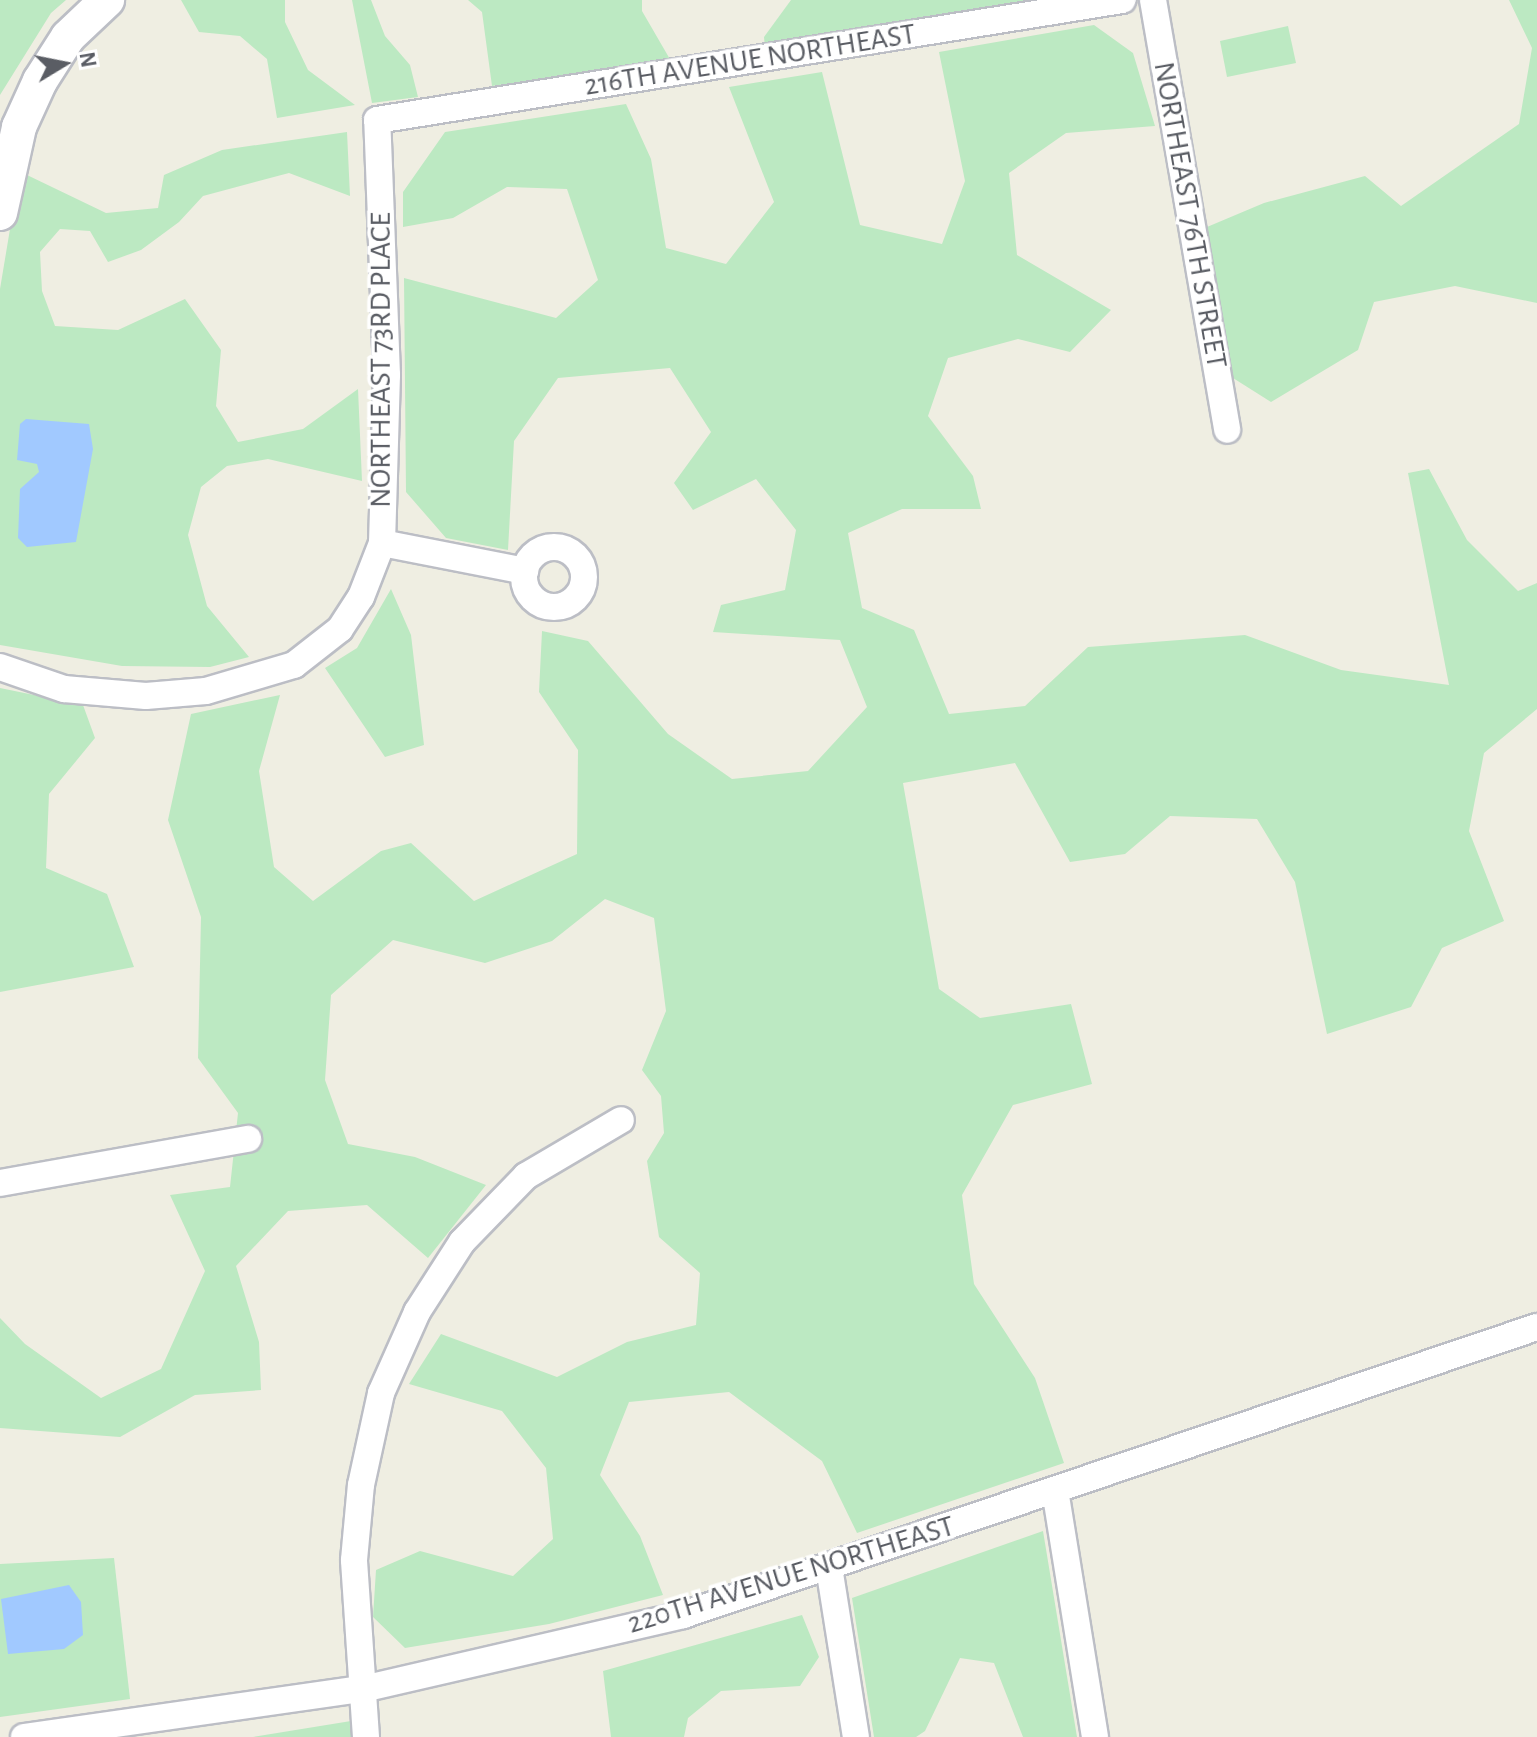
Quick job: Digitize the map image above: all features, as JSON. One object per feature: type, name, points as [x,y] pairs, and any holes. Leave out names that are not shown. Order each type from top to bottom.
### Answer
[{"type":"street","points":[[0,213],[19,127],[40,81],[68,37],[107,0]]},
{"type":"street","name":"216TH AVENUE NORTHEAST","points":[[377,120],[1122,0]]},
{"type":"street","name":"NORTHEAST 76TH STREET","points":[[1153,0],[1227,430]]},
{"type":"street","name":"NORTHEAST 73RD PLACE","points":[[0,667],[64,689],[146,696],[206,691],[294,665],[340,629],[361,597],[382,543],[387,375],[377,120]]},
{"type":"street","points":[[382,543],[525,571]]},
{"type":"street","points":[[366,1737],[354,1560],[361,1485],[381,1393],[411,1325],[462,1242],[526,1176],[621,1120]]},
{"type":"street","points":[[0,1183],[248,1139]]},
{"type":"street","name":"220TH AVENUE NORTHEAST","points":[[24,1737],[363,1689],[683,1615],[1537,1327]]},
{"type":"street","points":[[1055,1490],[1095,1737]]},
{"type":"street","points":[[829,1567],[856,1737]]},
{"type":"green space","points":[[0,0],[66,0],[51,13],[0,95]]},
{"type":"green space","points":[[181,0],[285,0],[285,22],[308,70],[355,105],[277,118],[267,59],[240,36],[199,32]]},
{"type":"green space","points":[[352,0],[371,0],[385,36],[410,65],[418,97],[372,103]]},
{"type":"green space","points":[[468,0],[642,0],[642,11],[671,61],[492,86],[482,12]]},
{"type":"green space","points":[[791,0],[1031,0],[765,48],[764,37]]},
{"type":"green space","points":[[1509,0],[1537,0],[1537,303],[1455,286],[1374,302],[1358,350],[1271,402],[1233,378],[1207,227],[1264,203],[1365,176],[1401,206],[1519,124],[1532,48]]},
{"type":"green space","points":[[1094,25],[1133,53],[1155,126],[1066,133],[1009,173],[1017,255],[1111,310],[1070,352],[1018,339],[948,358],[928,416],[973,476],[981,509],[902,509],[848,533],[862,608],[914,630],[949,714],[1025,706],[1088,647],[1245,635],[1341,670],[1449,685],[1408,473],[1429,469],[1467,540],[1518,591],[1537,583],[1537,709],[1484,753],[1469,831],[1504,921],[1442,948],[1411,1007],[1327,1034],[1295,882],[1257,819],[1170,816],[1125,854],[1070,862],[1015,763],[903,783],[939,989],[980,1018],[1071,1004],[1092,1084],[1013,1105],[962,1195],[974,1284],[1035,1378],[1064,1463],[857,1533],[822,1461],[729,1392],[629,1402],[600,1475],[640,1536],[663,1595],[549,1624],[405,1648],[373,1617],[376,1570],[420,1551],[513,1576],[553,1539],[546,1468],[502,1411],[409,1384],[441,1334],[557,1377],[627,1342],[696,1325],[700,1273],[659,1237],[647,1161],[664,1133],[661,1096],[642,1070],[666,1011],[654,918],[605,899],[552,941],[485,963],[393,940],[331,995],[325,1080],[348,1144],[415,1157],[486,1185],[428,1258],[367,1205],[288,1211],[236,1266],[259,1342],[261,1390],[195,1395],[120,1437],[0,1428],[0,1318],[25,1344],[101,1398],[161,1369],[205,1271],[170,1195],[230,1187],[238,1113],[198,1058],[201,917],[168,820],[191,714],[280,695],[259,771],[274,867],[313,901],[381,851],[411,843],[474,901],[577,854],[578,750],[539,692],[542,631],[588,641],[668,734],[732,779],[808,771],[867,707],[840,640],[713,632],[721,605],[785,590],[796,530],[756,479],[693,510],[674,483],[711,432],[670,368],[558,378],[514,441],[508,550],[446,538],[406,492],[404,278],[556,318],[598,280],[567,189],[507,187],[453,218],[403,227],[403,192],[445,132],[626,104],[651,159],[666,248],[726,264],[774,202],[729,87],[822,72],[860,225],[942,244],[965,181],[939,52]]},
{"type":"green space","points":[[1288,26],[1296,63],[1227,77],[1220,41]]},
{"type":"green space","points":[[347,132],[350,196],[289,173],[203,196],[179,222],[141,250],[108,262],[90,231],[60,229],[40,252],[42,291],[55,326],[118,330],[185,299],[221,350],[216,406],[238,442],[303,429],[358,389],[362,481],[268,459],[227,466],[201,487],[188,535],[207,606],[249,657],[210,667],[122,666],[0,645],[0,289],[14,205],[27,175],[106,213],[158,208],[164,175],[222,150]]},
{"type":"green space","points":[[391,589],[411,635],[424,745],[385,757],[325,668],[357,648]]},
{"type":"green space","points":[[0,688],[83,705],[95,738],[49,794],[46,868],[107,894],[134,967],[0,992]]},
{"type":"green space","points":[[1043,1531],[1077,1737],[1023,1737],[994,1663],[960,1658],[925,1731],[916,1737],[874,1737],[852,1598]]},
{"type":"green space","points":[[114,1558],[130,1699],[0,1717],[0,1564]]},
{"type":"green space","points":[[802,1615],[819,1657],[800,1686],[721,1691],[688,1718],[684,1737],[611,1737],[603,1671]]},
{"type":"green space","points":[[351,1721],[352,1737],[253,1737]]},
{"type":"water","points":[[26,419],[89,424],[93,449],[76,542],[27,547],[18,538],[20,489],[39,472],[37,464],[17,460],[20,424]]},
{"type":"water","points":[[69,1585],[81,1602],[83,1635],[64,1649],[8,1654],[1,1599]]}]
